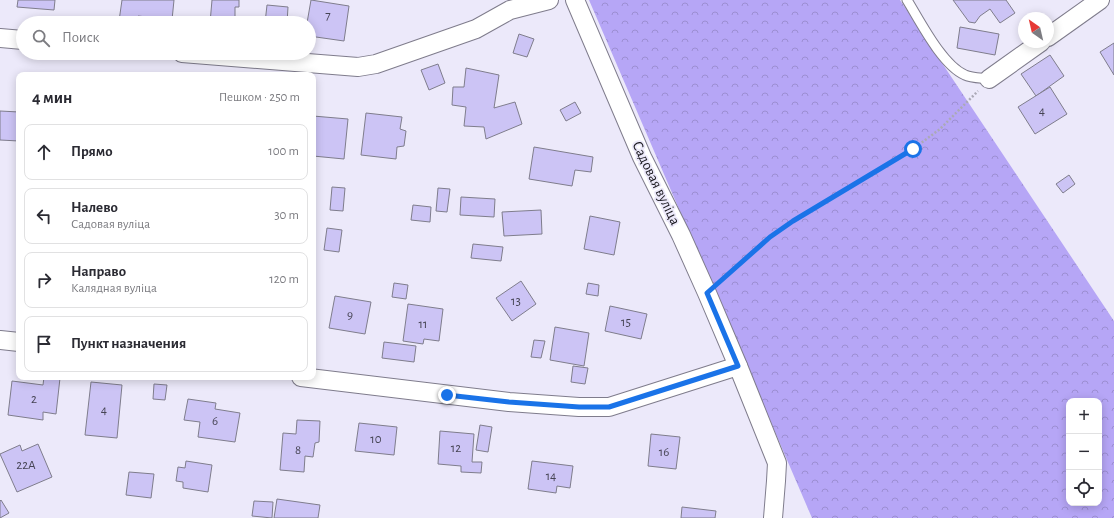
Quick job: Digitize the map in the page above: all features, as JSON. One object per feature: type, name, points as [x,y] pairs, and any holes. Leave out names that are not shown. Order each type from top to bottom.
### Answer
[{"type":"street","points":[[270,60],[358,67],[376,64],[476,29],[510,10],[550,0]]},
{"type":"street","name":"Садовая вуліца","points":[[575,0],[642,157],[681,234],[707,293],[738,366],[776,463],[773,518]]},
{"type":"street","points":[[1054,33],[1100,0]]},
{"type":"street","points":[[0,38],[16,39]]},
{"type":"street","points":[[989,79],[1033,48]]},
{"type":"street","points":[[0,340],[16,342]]},
{"type":"street","points":[[316,379],[509,402],[579,407],[609,407],[738,366]]},
{"type":"lane","points":[[907,0],[936,47],[951,65],[965,76],[989,79]]},
{"type":"path","points":[[707,293],[770,237],[793,221],[913,149],[940,129],[989,79]]},
{"type":"green space","points":[[589,0],[900,0],[1114,321],[1114,518],[812,518]]},
{"type":"building","points":[[18,0],[55,0],[54,10],[17,7]]},
{"type":"building","points":[[122,0],[174,0],[172,16],[120,16]]},
{"type":"building","points":[[212,0],[239,0],[239,7],[235,7],[235,16],[211,16]]},
{"type":"building","points":[[311,0],[349,6],[344,41],[316,37],[316,16],[308,16]]},
{"type":"building","points":[[953,0],[1006,0],[1015,13],[1000,23],[990,9],[980,16],[975,23],[969,22]]},
{"type":"building","points":[[267,5],[288,7],[287,16],[266,16]]},
{"type":"building","points":[[960,27],[999,34],[995,55],[957,48]]},
{"type":"building","points":[[519,34],[534,39],[527,57],[513,53]]},
{"type":"building","points":[[1114,43],[1114,75],[1100,52]]},
{"type":"building","points":[[1050,55],[1064,76],[1036,96],[1021,74]]},
{"type":"building","points":[[438,64],[445,83],[429,90],[421,70]]},
{"type":"building","points":[[466,68],[499,75],[494,108],[515,102],[522,124],[486,139],[484,127],[464,126],[466,107],[452,105],[453,87],[464,87]]},
{"type":"building","points":[[1050,87],[1067,114],[1035,134],[1018,107]]},
{"type":"building","points":[[575,102],[581,113],[566,121],[560,110]]},
{"type":"building","points":[[0,111],[16,112],[16,141],[0,140]]},
{"type":"building","points":[[366,113],[402,117],[400,129],[406,131],[404,146],[397,147],[396,159],[361,155]]},
{"type":"building","points":[[316,116],[348,119],[344,159],[316,156]]},
{"type":"building","points":[[534,147],[593,157],[591,172],[575,170],[572,186],[529,179]]},
{"type":"building","points":[[1069,175],[1075,184],[1063,193],[1056,184]]},
{"type":"building","points":[[332,187],[345,188],[343,211],[330,210]]},
{"type":"building","points":[[438,188],[450,189],[447,212],[436,211]]},
{"type":"building","points":[[461,197],[495,199],[494,217],[460,215]]},
{"type":"building","points":[[413,205],[431,207],[430,222],[411,220]]},
{"type":"building","points":[[541,210],[542,234],[504,236],[502,212]]},
{"type":"building","points":[[590,216],[620,222],[614,255],[584,249]]},
{"type":"building","points":[[327,228],[342,230],[339,252],[324,250]]},
{"type":"building","points":[[473,244],[503,247],[501,261],[471,258]]},
{"type":"building","points":[[521,281],[536,304],[512,321],[496,298]]},
{"type":"building","points":[[394,283],[408,285],[406,299],[392,297]]},
{"type":"building","points":[[588,283],[599,285],[598,296],[586,294]]},
{"type":"building","points":[[335,296],[371,302],[365,334],[329,328]]},
{"type":"building","points":[[408,304],[443,309],[439,341],[424,339],[423,344],[403,341]]},
{"type":"building","points":[[610,306],[647,314],[641,339],[605,331]]},
{"type":"building","points":[[555,327],[589,333],[584,366],[550,360]]},
{"type":"building","points":[[534,340],[545,341],[541,358],[531,357]]},
{"type":"building","points":[[384,342],[416,346],[414,362],[382,358]]},
{"type":"building","points":[[573,366],[588,368],[585,384],[571,382]]},
{"type":"building","points":[[44,380],[60,380],[56,414],[43,412],[43,420],[8,415],[12,381],[43,385]]},
{"type":"building","points":[[91,382],[122,385],[117,438],[85,435]]},
{"type":"building","points":[[154,384],[167,385],[165,400],[153,399]]},
{"type":"building","points":[[188,399],[216,403],[215,409],[240,413],[235,442],[198,437],[200,422],[184,420]]},
{"type":"building","points":[[297,420],[320,421],[319,442],[315,443],[313,457],[305,456],[304,472],[280,470],[283,433],[296,434]]},
{"type":"building","points":[[359,423],[397,427],[394,455],[355,451]]},
{"type":"building","points":[[480,425],[492,427],[488,452],[476,450]]},
{"type":"building","points":[[440,431],[474,434],[472,462],[482,462],[481,473],[461,472],[461,466],[438,464]]},
{"type":"building","points":[[651,434],[680,437],[676,469],[648,466]]},
{"type":"building","points":[[38,444],[52,477],[17,492],[0,454],[20,445],[22,451]]},
{"type":"building","points":[[186,461],[212,465],[208,492],[183,488],[183,482],[176,481],[178,467],[185,468]]},
{"type":"building","points":[[532,461],[573,466],[570,488],[557,486],[556,493],[528,489]]},
{"type":"building","points":[[129,472],[154,474],[151,498],[126,495]]},
{"type":"building","points":[[277,499],[320,505],[318,518],[274,518]]},
{"type":"building","points":[[1,500],[9,513],[0,518],[0,501]]},
{"type":"building","points":[[254,501],[273,502],[272,518],[252,516]]},
{"type":"building","points":[[682,507],[716,511],[715,518],[681,518]]},
{"type":"route","points":[[447,395],[509,402],[579,407],[609,407],[738,366],[707,293],[770,237],[793,221],[913,149]]}]
